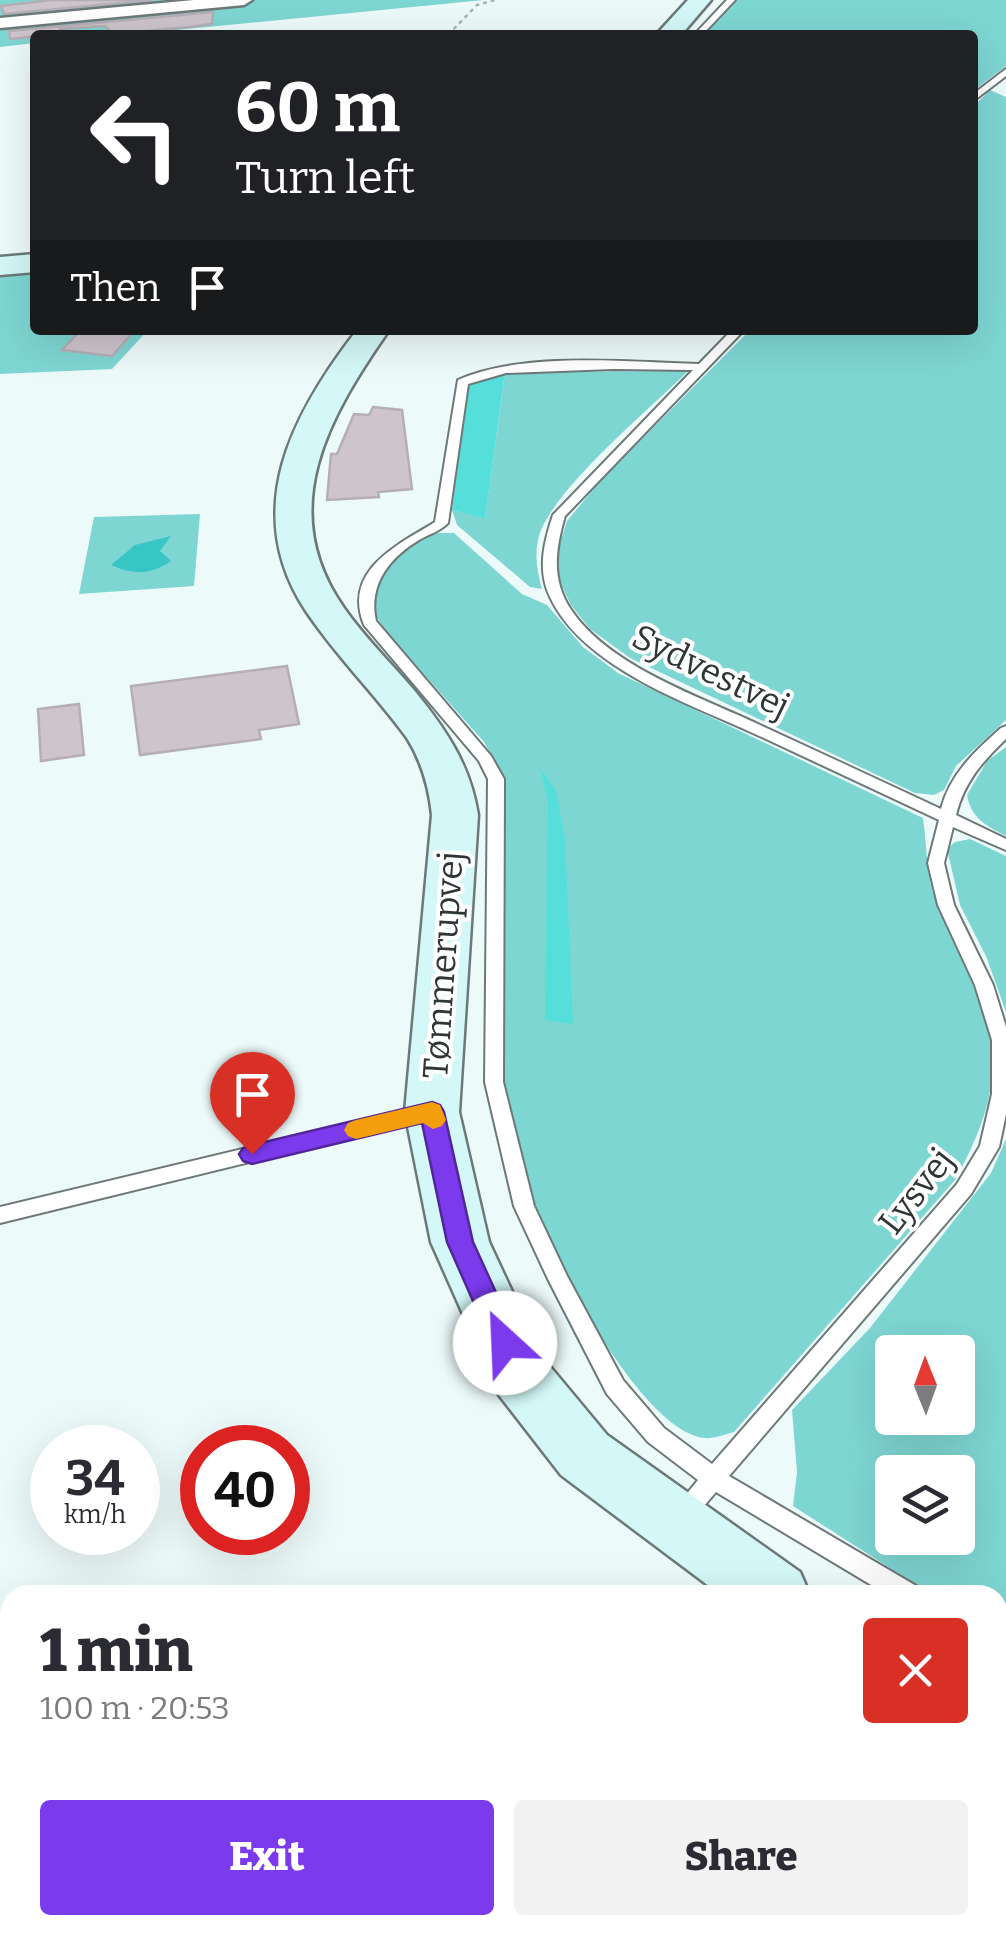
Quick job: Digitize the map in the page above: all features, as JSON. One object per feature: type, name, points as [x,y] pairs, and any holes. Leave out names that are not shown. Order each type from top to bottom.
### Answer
[{"type":"street","points":[[0,23],[244,0]]},
{"type":"street","points":[[673,30],[700,0]]},
{"type":"street","points":[[0,266],[30,263]]},
{"type":"street","name":"Tømmerupvej","points":[[370,335],[324,405],[302,449],[292,492],[292,534],[304,572],[323,607],[437,745],[452,782],[455,816],[432,1112],[460,1242],[522,1376],[584,1455],[762,1585]]},
{"type":"lane","points":[[703,30],[731,0]]},
{"type":"lane","points":[[978,94],[1006,72]]},
{"type":"lane","points":[[988,85],[1005,91]]},
{"type":"lane","name":"Sydvestvej","points":[[733,335],[559,516],[548,542],[547,556],[556,600],[578,629],[610,656],[652,680],[1006,845]]},
{"type":"lane","points":[[702,367],[505,369],[472,374],[462,382],[441,522],[416,536],[393,556],[365,586],[363,604],[369,622],[486,759],[496,779],[494,1082],[524,1206],[615,1386],[656,1435],[715,1480],[893,1585]]},
{"type":"lane","name":"Lysvej","points":[[674,1524],[964,1189],[989,1147],[1001,1094],[1002,1040],[984,985],[946,905],[936,863],[953,794],[973,762],[1006,731]]},
{"type":"lane","points":[[0,1215],[432,1112]]},
{"type":"path","points":[[453,30],[476,5],[495,0]]},
{"type":"shaded area","points":[[0,0],[484,0],[176,30],[30,30],[30,44],[0,47]]},
{"type":"shaded area","points":[[737,0],[1006,0],[1006,66],[978,87],[978,30],[708,30]]},
{"type":"shaded area","points":[[990,90],[1006,97],[1006,720],[956,766],[944,790],[934,795],[915,793],[630,658],[590,629],[571,605],[558,578],[557,552],[567,521],[600,481],[745,335],[978,335],[978,102]]},
{"type":"shaded area","points":[[30,274],[30,335],[143,335],[112,369],[0,374],[0,277]]},
{"type":"shaded area","points":[[688,371],[583,473],[548,517],[537,549],[542,589],[530,587],[457,525],[452,510],[485,517],[505,372]]},
{"type":"shaded area","points":[[505,372],[485,518],[452,510],[469,380]]},
{"type":"shaded area","points":[[200,514],[194,586],[79,594],[94,517]]},
{"type":"shaded area","points":[[438,533],[454,533],[522,594],[547,605],[583,647],[618,673],[923,818],[933,892],[991,1032],[992,1082],[984,1116],[955,1180],[734,1432],[704,1438],[679,1427],[652,1404],[625,1372],[575,1293],[529,1191],[516,1148],[502,1073],[503,777],[484,742],[382,627],[371,605],[394,560],[414,543]]},
{"type":"shaded area","points":[[171,536],[160,551],[171,561],[164,566],[142,572],[111,565],[135,545]]},
{"type":"shaded area","points":[[1006,747],[1006,836],[980,820],[967,795],[987,761]]},
{"type":"shaded area","points":[[540,768],[556,790],[565,839],[573,1024],[545,1020],[548,802]]},
{"type":"shaded area","points":[[970,839],[1006,856],[1006,1012],[986,956],[960,905],[947,849],[955,842]]},
{"type":"shaded area","points":[[1006,1139],[1006,1585],[916,1585],[793,1506],[797,1472],[792,1410],[870,1328],[991,1173]]},
{"type":"building","points":[[51,0],[153,0],[4,14],[1,6]]},
{"type":"building","points":[[213,12],[212,24],[190,27],[30,30],[30,37],[10,39],[9,31]]},
{"type":"building","points":[[76,335],[131,335],[112,356],[62,350]]},
{"type":"building","points":[[373,407],[402,410],[412,489],[378,492],[379,497],[327,500],[331,454],[337,454],[354,414],[369,415]]},
{"type":"building","points":[[287,666],[299,724],[259,730],[261,739],[140,755],[131,686]]},
{"type":"building","points":[[79,704],[84,755],[41,761],[38,709]]},
{"type":"slow traffic","points":[[356,1130],[432,1112],[433,1120]]},
{"type":"route","points":[[252,1154],[432,1112],[460,1242],[505,1343]]}]
